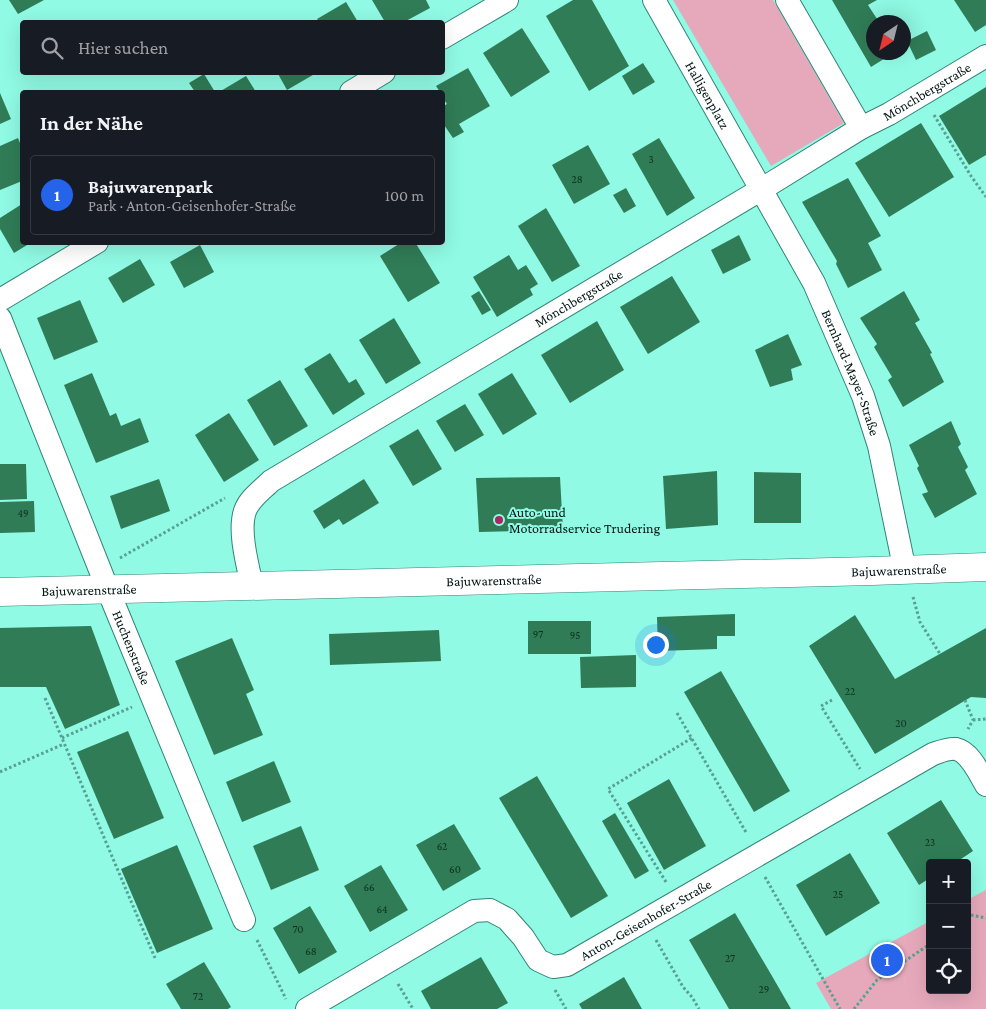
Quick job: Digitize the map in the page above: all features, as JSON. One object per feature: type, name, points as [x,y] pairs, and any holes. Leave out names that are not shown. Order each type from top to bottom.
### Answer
[{"type":"main road","name":"Bajuwarenstraße","points":[[0,592],[514,579],[908,581],[986,567]]},
{"type":"street","points":[[445,36],[507,0]]},
{"type":"street","name":"Halligenplatz","points":[[654,0],[762,189]]},
{"type":"street","points":[[787,0],[861,128]]},
{"type":"street","name":"Mönchbergstraße","points":[[252,586],[243,528],[244,512],[249,503],[271,481],[762,189],[861,128],[986,56]]},
{"type":"street","points":[[353,90],[379,75]]},
{"type":"street","name":"Bernhard-Mayer-Straße","points":[[762,189],[814,283],[863,396],[879,446],[908,581]]},
{"type":"street","points":[[0,300],[92,245]]},
{"type":"street","name":"Huchenstraße","points":[[0,318],[108,590],[244,920]]},
{"type":"street","name":"Anton-Geisenhofer-Straße","points":[[298,1007],[386,963],[474,911],[490,910],[507,919],[523,937],[538,960],[554,967],[567,965],[645,920],[751,848],[872,789],[933,754],[945,750],[956,749],[967,756],[986,785]]},
{"type":"path","points":[[921,95],[986,197]]},
{"type":"path","points":[[112,563],[228,496]]},
{"type":"path","points":[[908,581],[920,622],[940,654]]},
{"type":"path","points":[[45,698],[155,958]]},
{"type":"path","points":[[62,738],[154,698]]},
{"type":"path","points":[[832,700],[822,706],[872,789]]},
{"type":"path","points":[[677,713],[840,1009]]},
{"type":"path","points":[[973,720],[986,719]]},
{"type":"path","points":[[669,886],[608,789],[692,738]]},
{"type":"path","points":[[0,772],[64,744]]},
{"type":"path","points":[[971,915],[986,918]]},
{"type":"path","points":[[244,920],[252,930],[298,1007]]},
{"type":"path","points":[[645,920],[683,988],[692,997],[699,1009]]},
{"type":"path","points":[[854,1009],[877,980],[926,947]]},
{"type":"path","points":[[386,963],[413,1009]]},
{"type":"shaded area","points":[[673,0],[773,0],[844,123],[771,166]]},
{"type":"shaded area","points":[[986,890],[986,1009],[831,1009],[816,983],[926,923],[926,994],[971,994],[971,898]]},
{"type":"building","points":[[9,0],[44,0],[18,14]]},
{"type":"building","points":[[372,0],[426,0],[430,8],[408,20],[384,20]]},
{"type":"building","points":[[573,0],[592,0],[629,66],[589,91],[546,16]]},
{"type":"building","points":[[832,0],[877,0],[868,5],[874,15],[866,15],[866,58]]},
{"type":"building","points":[[954,0],[986,0],[986,25],[975,32]]},
{"type":"building","points":[[346,2],[357,20],[318,20]]},
{"type":"building","points":[[522,28],[550,72],[511,97],[483,53]]},
{"type":"building","points":[[927,31],[936,50],[916,60],[911,49],[911,39]]},
{"type":"building","points":[[867,60],[882,60],[871,67]]},
{"type":"building","points":[[643,63],[655,82],[633,95],[622,76]]},
{"type":"building","points":[[468,68],[490,106],[459,124],[464,132],[453,138],[445,126],[445,105],[447,104],[445,101],[445,90],[439,90],[436,86]]},
{"type":"building","points":[[205,75],[214,90],[194,90],[189,83]]},
{"type":"building","points":[[279,75],[313,75],[287,90]]},
{"type":"building","points":[[246,76],[255,90],[222,90]]},
{"type":"building","points":[[986,87],[986,155],[969,165],[939,116]]},
{"type":"building","points":[[0,93],[11,119],[0,124]]},
{"type":"building","points":[[921,123],[954,177],[889,217],[855,163]]},
{"type":"building","points":[[18,138],[20,143],[20,182],[0,190],[0,146]]},
{"type":"building","points":[[659,138],[695,198],[667,216],[632,154]]},
{"type":"building","points":[[588,145],[610,184],[574,204],[552,165]]},
{"type":"building","points":[[848,178],[881,236],[868,243],[882,270],[848,288],[836,264],[837,261],[802,202]]},
{"type":"building","points":[[626,188],[636,206],[624,213],[613,195]]},
{"type":"building","points":[[20,205],[20,245],[27,245],[14,253],[0,229],[0,218]]},
{"type":"building","points":[[546,208],[580,266],[552,282],[518,226]]},
{"type":"building","points":[[739,235],[751,260],[723,274],[711,250]]},
{"type":"building","points":[[200,245],[214,272],[184,288],[170,262]]},
{"type":"building","points":[[397,245],[417,245],[440,283],[408,302],[380,256]]},
{"type":"building","points":[[509,255],[518,270],[526,265],[538,284],[530,289],[533,295],[497,317],[473,277]]},
{"type":"building","points":[[140,259],[155,285],[123,303],[108,278]]},
{"type":"building","points":[[672,276],[700,322],[648,354],[620,307]]},
{"type":"building","points":[[479,291],[491,310],[482,315],[471,296]]},
{"type":"building","points":[[904,291],[920,320],[915,323],[932,353],[930,354],[944,382],[903,407],[888,380],[892,377],[874,347],[877,344],[860,318]]},
{"type":"building","points":[[80,300],[98,342],[54,360],[37,318]]},
{"type":"building","points":[[394,318],[421,363],[386,384],[359,340]]},
{"type":"building","points":[[597,321],[624,370],[570,403],[541,355]]},
{"type":"building","points":[[788,334],[802,365],[791,369],[793,380],[770,387],[755,350]]},
{"type":"building","points":[[330,353],[349,383],[356,379],[365,394],[333,415],[304,369]]},
{"type":"building","points":[[92,373],[110,416],[116,413],[121,426],[140,418],[149,442],[96,463],[64,385]]},
{"type":"building","points":[[512,373],[537,414],[503,435],[478,394]]},
{"type":"building","points":[[280,380],[308,426],[274,446],[247,400]]},
{"type":"building","points":[[465,404],[484,435],[455,452],[436,421]]},
{"type":"building","points":[[229,413],[259,460],[224,482],[195,435]]},
{"type":"building","points":[[951,421],[961,444],[958,447],[968,467],[965,470],[977,494],[935,518],[922,494],[928,492],[909,445]]},
{"type":"building","points":[[418,429],[442,469],[413,486],[389,446]]},
{"type":"building","points":[[0,464],[26,464],[27,499],[0,500]]},
{"type":"building","points":[[717,471],[718,525],[666,529],[663,476]]},
{"type":"building","points":[[754,472],[801,473],[801,523],[754,523]]},
{"type":"building","points":[[560,477],[563,530],[479,532],[476,478]]},
{"type":"building","points":[[159,479],[170,511],[121,529],[110,496]]},
{"type":"building","points":[[364,479],[379,503],[343,525],[339,519],[324,529],[313,511]]},
{"type":"building","points":[[34,501],[35,532],[0,533],[0,502]]},
{"type":"building","points":[[735,614],[735,636],[717,636],[717,649],[658,651],[657,617]]},
{"type":"building","points":[[855,615],[895,679],[986,628],[986,698],[971,697],[875,754],[809,646]]},
{"type":"building","points":[[528,621],[591,621],[591,654],[528,654]]},
{"type":"building","points":[[91,626],[120,705],[65,729],[46,687],[0,687],[0,628]]},
{"type":"building","points":[[439,630],[441,661],[330,665],[329,634]]},
{"type":"building","points":[[232,638],[254,690],[246,694],[263,735],[214,755],[175,661]]},
{"type":"building","points":[[636,655],[636,687],[581,688],[580,657]]},
{"type":"building","points":[[721,671],[790,791],[754,812],[684,692]]},
{"type":"building","points":[[128,731],[164,818],[114,839],[77,752]]},
{"type":"building","points":[[274,761],[291,802],[242,822],[226,782]]},
{"type":"building","points":[[537,776],[608,896],[571,918],[499,798]]},
{"type":"building","points":[[669,779],[706,846],[664,870],[627,803]]},
{"type":"building","points":[[941,800],[973,851],[961,859],[926,859],[926,881],[919,885],[887,833]]},
{"type":"building","points":[[615,813],[649,871],[635,879],[602,821]]},
{"type":"building","points":[[454,824],[481,869],[443,891],[416,845]]},
{"type":"building","points":[[301,826],[319,870],[271,890],[253,846]]},
{"type":"building","points":[[177,845],[213,929],[157,953],[121,869]]},
{"type":"building","points":[[850,853],[880,903],[826,936],[796,885]]},
{"type":"building","points":[[381,865],[408,910],[370,932],[344,886]]},
{"type":"building","points":[[310,906],[337,952],[299,974],[273,928]]},
{"type":"building","points":[[735,913],[791,1009],[729,1009],[689,940]]},
{"type":"building","points":[[481,957],[508,1003],[497,1009],[431,1009],[421,991]]},
{"type":"building","points":[[204,962],[231,1007],[228,1009],[181,1009],[166,984]]},
{"type":"building","points":[[624,977],[642,1009],[582,1009],[579,1004]]},
{"type":"place","name":"Auto- und Motorradservice Trudering","points":[[499,520]]},
{"type":"place","name":"Bajuwarenpark","points":[[887,960]]}]
